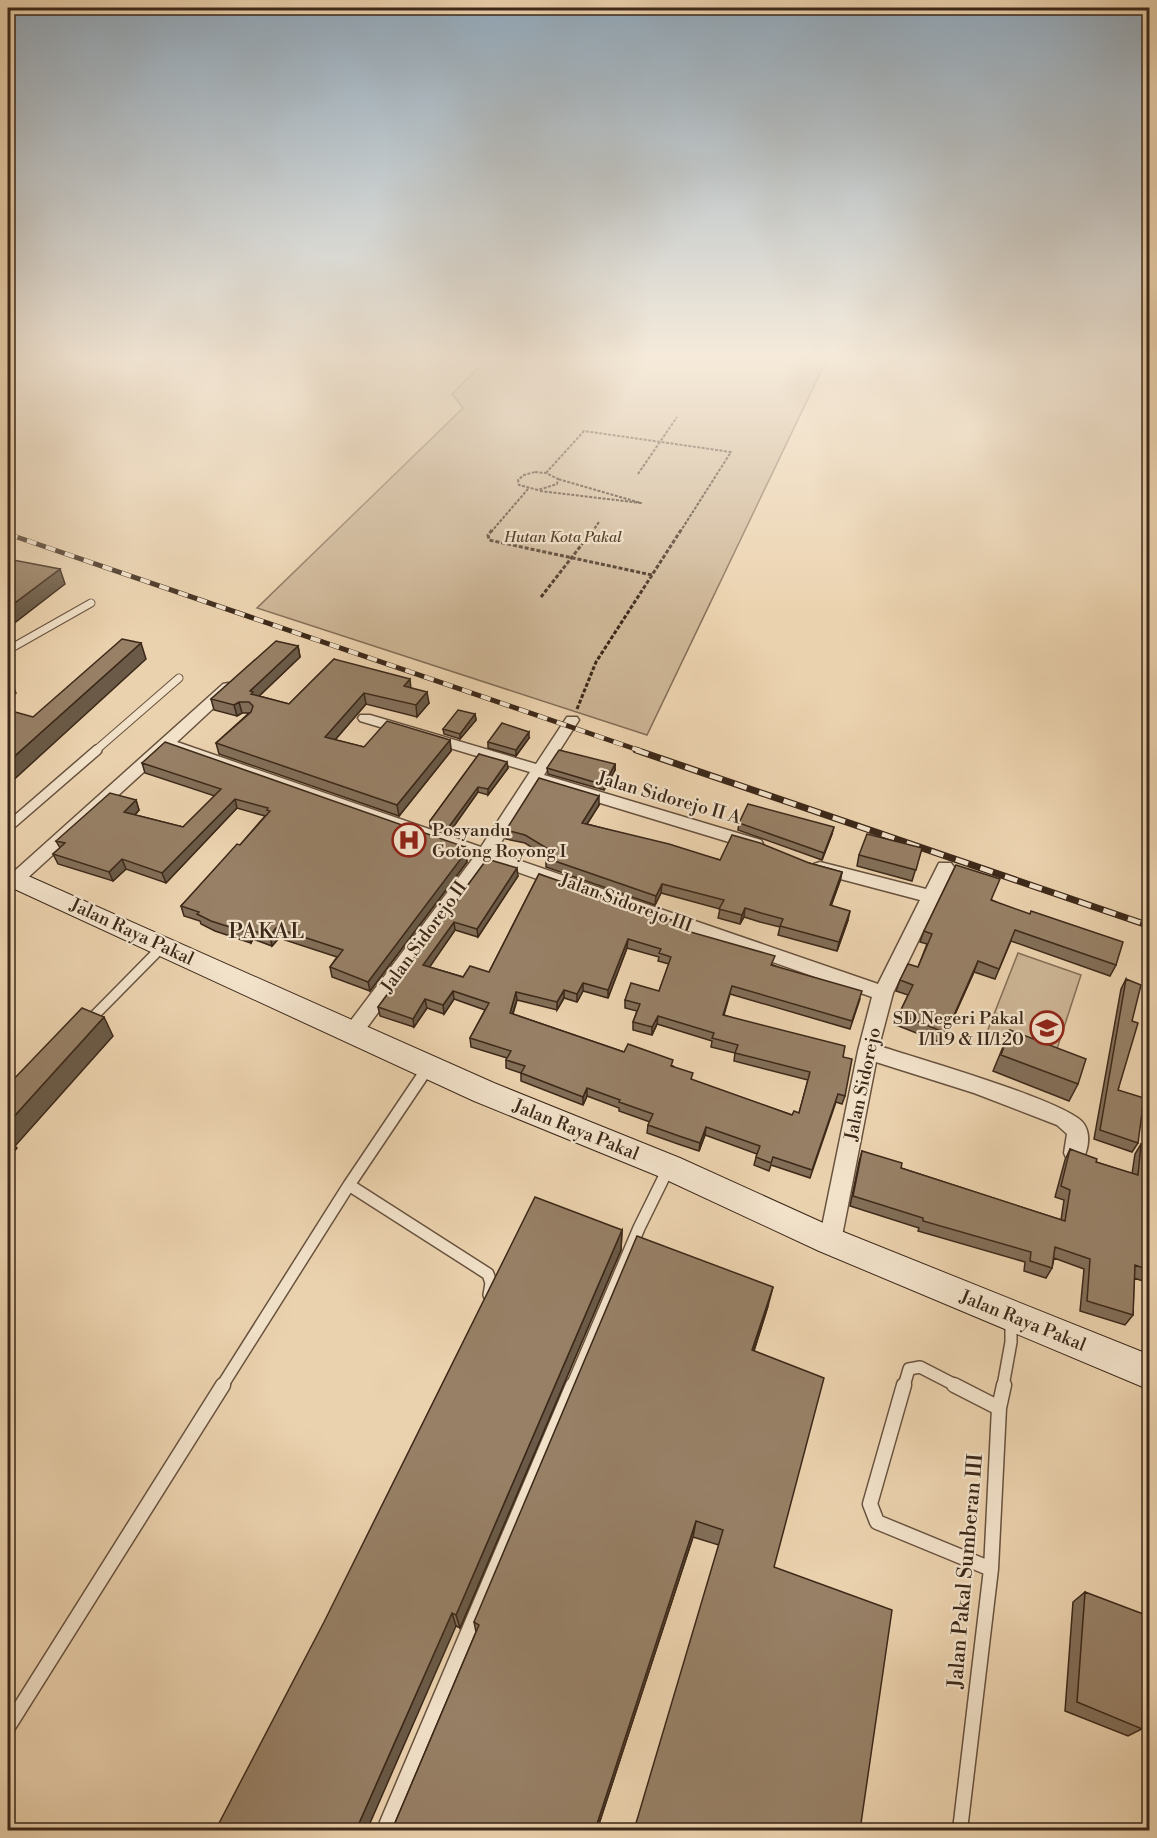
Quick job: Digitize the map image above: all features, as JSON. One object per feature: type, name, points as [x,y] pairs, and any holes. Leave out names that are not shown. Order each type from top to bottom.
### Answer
[{"type":"main road","name":"Jalan Raya Pakal","points":[[12,877],[156,953],[352,1032],[421,1077],[663,1178],[830,1241],[1012,1327],[1149,1373]]},
{"type":"street","points":[[12,877],[242,674]]},
{"type":"street","name":"Jalan Sidorejo II A","points":[[365,718],[771,848]]},
{"type":"street","name":"Jalan Sidorejo II","points":[[352,1032],[486,853],[572,720]]},
{"type":"street","name":"Jalan Sidorejo III","points":[[166,743],[209,751],[486,853],[883,993]]},
{"type":"street","points":[[807,864],[930,896]]},
{"type":"street","name":"Jalan Sidorejo","points":[[830,1241],[868,1051],[883,993],[945,867]]},
{"type":"street","points":[[868,1051],[979,1086],[1064,1119],[1076,1129],[1078,1136],[1075,1153]]},
{"type":"lane","points":[[8,650],[91,603]]},
{"type":"lane","points":[[8,827],[179,678]]},
{"type":"lane","points":[[81,1029],[156,953]]},
{"type":"lane","points":[[8,1727],[349,1185],[421,1077]]},
{"type":"lane","points":[[384,1830],[663,1178]]},
{"type":"lane","points":[[349,1185],[488,1274],[491,1291],[482,1312]]},
{"type":"lane","name":"Jalan Pakal Sumberan III","points":[[960,1830],[991,1569],[999,1408],[1012,1327]]},
{"type":"lane","points":[[991,1569],[877,1522],[870,1504],[909,1369],[920,1367],[999,1408]]},
{"type":"path","points":[[546,473],[572,444]]},
{"type":"path","points":[[638,474],[659,444]]},
{"type":"path","points":[[572,720],[596,662],[731,454],[727,451],[673,444]]},
{"type":"path","points":[[546,473],[558,479],[641,503],[540,491],[519,485],[518,480],[524,475],[546,473]]},
{"type":"path","points":[[540,491],[551,489],[557,484],[558,479]]},
{"type":"path","points":[[528,489],[487,538],[496,543],[652,575]]},
{"type":"path","points":[[541,597],[599,522]]},
{"type":"green space","name":"Hutan Kota Pakal","points":[[426,444],[786,444],[647,735],[257,608]]},
{"type":"green space","points":[[1018,953],[1081,975],[1054,1058],[987,1032]]},
{"type":"building","points":[[8,559],[60,569],[8,608]]},
{"type":"building","points":[[122,639],[141,643],[8,762],[8,710],[33,717]]},
{"type":"building","points":[[276,641],[298,646],[250,691],[253,692],[251,694],[289,704],[334,659],[410,679],[404,686],[427,692],[416,705],[364,693],[325,737],[364,747],[387,721],[450,740],[397,805],[216,743],[251,712],[253,706],[249,702],[239,702],[234,705],[211,699]]},
{"type":"building","points":[[458,710],[475,714],[460,734],[443,729]]},
{"type":"building","points":[[502,723],[529,732],[516,750],[488,742]]},
{"type":"building","points":[[165,742],[465,847],[462,851],[466,852],[368,982],[330,967],[343,950],[276,928],[270,936],[251,930],[248,933],[211,921],[197,914],[199,912],[181,906],[237,844],[240,845],[270,811],[267,810],[268,808],[235,799],[162,873],[122,859],[109,872],[53,854],[65,843],[56,841],[110,793],[136,800],[124,812],[183,827],[221,789],[142,763]]},
{"type":"building","points":[[559,750],[615,764],[604,785],[547,768]]},
{"type":"building","points":[[479,754],[507,762],[488,789],[478,787],[448,828],[430,821]]},
{"type":"building","points":[[539,778],[599,796],[582,823],[669,844],[720,860],[732,835],[760,843],[809,863],[842,872],[830,905],[850,911],[839,942],[780,926],[783,919],[745,908],[742,915],[719,909],[724,900],[662,884],[656,896],[546,858],[550,850],[525,835],[506,830]]},
{"type":"building","points":[[748,804],[834,827],[824,853],[739,823]]},
{"type":"building","points":[[867,834],[922,848],[916,870],[859,855]]},
{"type":"building","points":[[487,859],[517,868],[477,929],[454,922],[423,965],[463,977],[470,966],[489,972],[539,874],[689,926],[687,931],[775,956],[771,965],[862,991],[852,1021],[732,986],[723,1015],[845,1046],[843,1057],[852,1059],[845,1096],[838,1094],[812,1170],[773,1157],[771,1163],[756,1157],[760,1146],[706,1127],[700,1143],[679,1136],[648,1125],[653,1114],[619,1102],[620,1100],[587,1088],[583,1097],[521,1073],[525,1066],[506,1060],[511,1051],[470,1038],[489,1003],[453,991],[443,1005],[425,999],[413,1019],[378,1007]],"holes":[[[628,939],[661,949],[659,953],[671,957],[659,991],[631,983],[625,1000],[640,1004],[633,1022],[652,1027],[658,1016],[714,1033],[712,1038],[738,1045],[735,1053],[810,1072],[799,1113],[794,1111],[792,1115],[691,1079],[693,1073],[671,1066],[673,1060],[628,1044],[624,1052],[510,1013],[516,992],[557,1002],[564,990],[577,994],[583,983],[608,990]]]},
{"type":"building","points":[[956,865],[1000,879],[991,900],[1123,942],[1116,965],[1015,930],[999,969],[978,961],[946,1033],[899,1014],[913,985],[900,980],[908,964],[918,967],[932,934],[924,931]]},
{"type":"building","points":[[1126,979],[1141,985],[1132,1021],[1138,1023],[1118,1090],[1144,1098],[1138,1143],[1100,1130]]},
{"type":"building","points":[[82,1008],[104,1017],[8,1123],[8,1085]]},
{"type":"building","points":[[1010,1030],[1086,1059],[1078,1084],[1001,1055]]},
{"type":"building","points":[[1141,1144],[1149,1146],[1149,1270],[1135,1265],[1133,1315],[1087,1301],[1090,1259],[1055,1247],[1052,1268],[1030,1261],[1031,1252],[923,1221],[923,1218],[853,1196],[862,1151],[902,1163],[901,1168],[1065,1221],[1070,1190],[1061,1186],[1070,1149],[1097,1159],[1096,1162],[1138,1175]]},
{"type":"building","points":[[535,1197],[622,1230],[456,1615],[452,1613],[356,1830],[213,1830],[217,1827],[324,1622]]},
{"type":"building","points":[[637,1236],[773,1287],[752,1350],[824,1378],[774,1567],[892,1610],[860,1830],[634,1830],[723,1530],[696,1521],[595,1830],[392,1830],[479,1625],[474,1622]]},
{"type":"building","points":[[1085,1592],[1146,1615],[1142,1729],[1077,1702]]},
{"type":"railway","points":[[8,534],[641,751]]},
{"type":"railway","points":[[636,750],[1150,926]]},
{"type":"place","name":"Posyandu Gotong Royong I","points":[[409,840]]},
{"type":"place","name":"SD Negeri Pakal I/119 & II/120","points":[[1047,1028]]},
{"type":"district","name":"PAKAL","points":[[267,932]]}]
